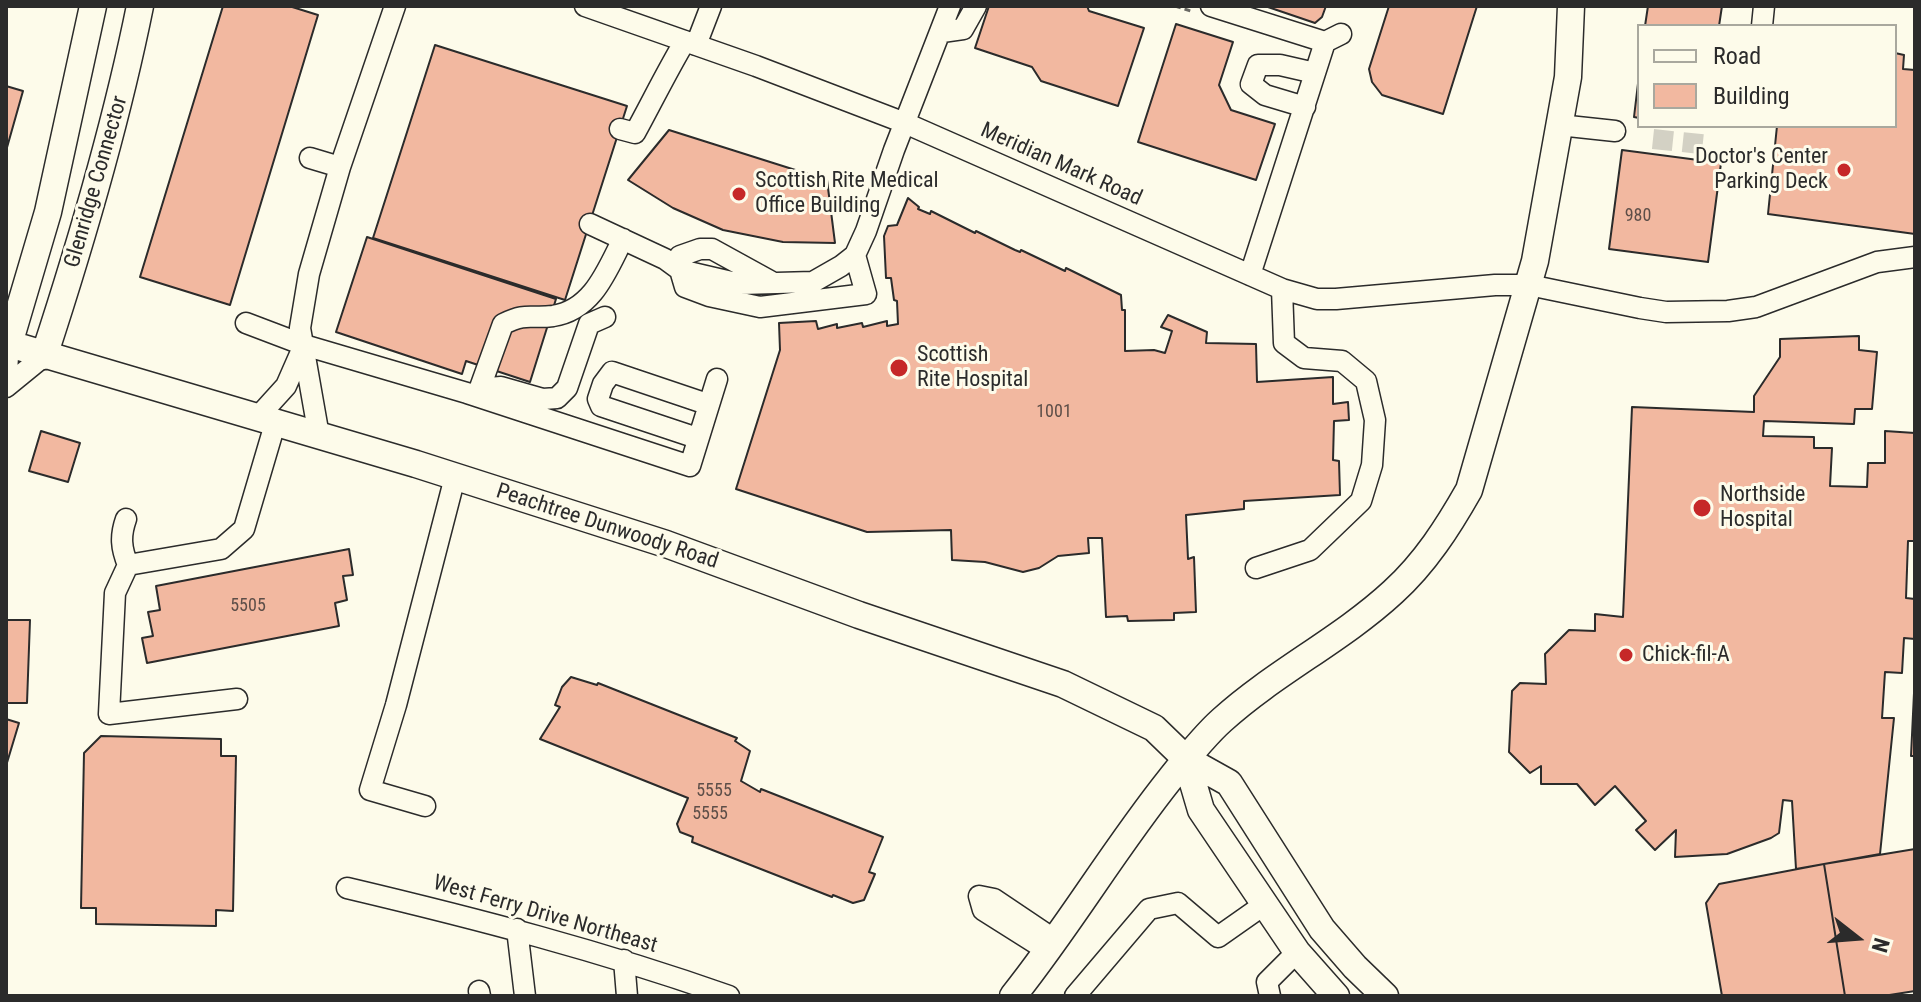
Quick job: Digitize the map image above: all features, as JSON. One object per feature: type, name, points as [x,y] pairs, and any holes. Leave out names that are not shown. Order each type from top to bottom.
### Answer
[{"type":"main road","name":"Glenridge Connector","points":[[7,343],[48,212],[93,6]]},
{"type":"main road","name":"Glenridge Connector","points":[[44,356],[81,243],[121,100],[140,6]]},
{"type":"main road","points":[[1013,996],[1138,820],[1186,759],[1223,720],[1393,593],[1426,558],[1454,518],[1469,490],[1529,285],[1568,77],[1571,6]]},
{"type":"main road","name":"Peachtree Dunwoody Road","points":[[7,343],[455,477],[666,544],[859,615],[1063,684],[1154,728],[1186,759],[1229,783],[1322,929],[1378,994]]},
{"type":"main road","name":"Peachtree Dunwoody Road","points":[[1186,759],[1201,810],[1297,952],[1336,996]]},
{"type":"street","points":[[319,436],[300,328],[309,274],[340,167],[395,6]]},
{"type":"street","name":"Meridian Mark Road","points":[[585,6],[905,123],[1282,289],[1317,299],[1529,285],[1666,312],[1728,311],[1756,307],[1877,262],[1915,257]]},
{"type":"street","points":[[620,129],[635,133],[663,85],[666,73],[690,43],[711,6]]},
{"type":"street","points":[[775,284],[712,249],[700,249],[680,256],[685,287],[709,296],[760,307],[866,294],[855,255],[950,6]]},
{"type":"street","points":[[942,32],[963,29],[976,6]]},
{"type":"street","points":[[1211,6],[1333,38],[1315,73],[1250,275]]},
{"type":"street","points":[[1305,107],[1265,95],[1251,84],[1258,65],[1280,65],[1315,73]]},
{"type":"street","points":[[1559,125],[1615,131]]},
{"type":"street","points":[[310,158],[340,167]]},
{"type":"street","points":[[590,224],[665,259],[680,270],[740,284],[813,282],[855,255]]},
{"type":"street","points":[[482,398],[503,324],[521,315],[552,316],[569,312],[596,292],[623,239]]},
{"type":"street","points":[[1256,568],[1310,550],[1361,501],[1372,465],[1375,420],[1366,381],[1342,361],[1304,358],[1284,343],[1282,289]]},
{"type":"street","points":[[482,398],[489,388],[501,387],[543,399],[557,398],[567,388],[589,324],[605,317]]},
{"type":"street","points":[[246,323],[304,345],[482,398],[690,466],[717,379]]},
{"type":"street","points":[[6,385],[7,343]]},
{"type":"street","points":[[128,565],[221,549],[244,529],[266,421],[304,345]]},
{"type":"street","points":[[6,385],[44,356]]},
{"type":"street","points":[[697,438],[601,406],[598,399],[603,384],[612,372],[707,404]]},
{"type":"street","points":[[425,806],[370,790],[396,705],[455,477]]},
{"type":"street","points":[[126,519],[121,533],[122,550],[128,565],[115,593],[109,714],[237,699]]},
{"type":"street","name":"West Ferry Drive Northeast","points":[[347,888],[517,929],[624,960],[729,996]]},
{"type":"street","points":[[1075,996],[1149,909],[1178,903],[1218,937],[1265,904]]},
{"type":"street","points":[[517,929],[525,996]]},
{"type":"street","points":[[1270,996],[1267,982],[1297,952]]},
{"type":"street","points":[[624,960],[627,996]]},
{"type":"building","points":[[223,6],[289,6],[318,15],[230,305],[140,277]]},
{"type":"building","points":[[989,6],[1087,6],[1089,11],[1144,28],[1118,106],[1041,81],[1032,67],[975,48]]},
{"type":"building","points":[[1265,6],[1326,6],[1322,17],[1315,23]]},
{"type":"building","points":[[1389,6],[1477,6],[1443,114],[1382,95],[1372,82],[1369,69]]},
{"type":"building","points":[[1648,6],[1722,6],[1719,24],[1645,24]]},
{"type":"building","points":[[1176,24],[1233,42],[1219,85],[1231,110],[1275,124],[1256,180],[1138,142]]},
{"type":"building","points":[[435,45],[627,106],[565,300],[373,238]]},
{"type":"building","name":"Doctor's Center Parking Deck","points":[[1897,53],[1904,55],[1903,69],[1915,70],[1915,234],[1768,214],[1777,128],[1897,128]]},
{"type":"building","points":[[6,86],[23,91],[6,151]]},
{"type":"building","name":"Scottish Rite Medical Office Building","points":[[669,130],[827,180],[835,243],[783,242],[723,230],[673,208],[628,180]]},
{"type":"building","points":[[1622,150],[1721,163],[1708,262],[1609,249]]},
{"type":"building","points":[[908,198],[918,209],[930,214],[931,211],[1065,271],[1066,268],[1121,295],[1122,310],[1125,310],[1125,351],[1154,350],[1165,353],[1172,331],[1161,327],[1168,315],[1207,332],[1206,343],[1256,344],[1257,382],[1333,377],[1333,404],[1348,402],[1349,420],[1334,421],[1333,460],[1339,461],[1340,495],[1244,501],[1244,509],[1186,515],[1188,559],[1194,557],[1196,612],[1174,613],[1174,620],[1128,621],[1127,616],[1106,617],[1102,538],[1088,538],[1089,553],[1058,556],[1039,568],[1023,572],[985,562],[952,560],[951,530],[867,532],[736,489],[780,350],[779,323],[816,321],[818,329],[837,324],[837,328],[862,323],[863,327],[887,321],[887,326],[898,324],[897,301],[894,300],[891,278],[886,278],[884,236],[888,226],[897,225]]},
{"type":"building","points":[[367,237],[556,299],[530,382],[466,361],[462,374],[336,332]]},
{"type":"building","points":[[1859,336],[1859,350],[1877,352],[1872,409],[1855,409],[1854,424],[1764,421],[1763,436],[1814,437],[1814,448],[1832,448],[1830,486],[1867,487],[1868,463],[1885,463],[1885,431],[1915,433],[1915,541],[1908,541],[1906,598],[1915,599],[1915,639],[1904,638],[1902,673],[1885,672],[1882,718],[1894,718],[1880,854],[1796,869],[1792,801],[1783,800],[1779,833],[1771,838],[1727,854],[1675,857],[1676,830],[1655,850],[1636,830],[1646,821],[1615,786],[1595,805],[1577,784],[1541,784],[1541,766],[1530,773],[1509,752],[1512,691],[1520,683],[1546,684],[1545,654],[1569,630],[1595,631],[1595,614],[1623,617],[1632,407],[1754,412],[1754,396],[1780,357],[1780,339]]},
{"type":"building","points":[[41,431],[80,443],[68,482],[29,471]]},
{"type":"building","points":[[349,549],[353,575],[343,576],[347,600],[335,603],[339,626],[147,663],[142,638],[153,636],[148,612],[160,610],[156,586]]},
{"type":"building","points":[[6,620],[30,620],[27,703],[6,703]]},
{"type":"building","points":[[1915,672],[1915,756],[1911,756]]},
{"type":"building","points":[[571,677],[598,683],[737,738],[735,741],[750,751],[741,781],[760,792],[761,789],[883,837],[869,872],[875,874],[864,900],[853,903],[832,897],[692,842],[693,837],[680,832],[677,824],[688,798],[540,739],[560,707],[555,705],[562,687]]},
{"type":"building","points":[[6,719],[19,723],[6,766]]},
{"type":"building","points":[[101,736],[221,739],[221,756],[236,756],[233,911],[216,910],[216,926],[96,924],[96,908],[81,908],[84,753]]},
{"type":"building","points":[[1915,849],[1915,991],[1883,996],[1845,996],[1824,864]]},
{"type":"building","points":[[1824,864],[1845,996],[1722,996],[1706,903],[1719,884]]},
{"type":"tunnel","points":[[1653,139],[1710,145]]},
{"type":"place","name":"Doctor's Center Parking Deck","points":[[1844,170]]},
{"type":"place","name":"Scottish Rite Medical Office Building","points":[[739,194]]},
{"type":"place","name":"Scottish Rite Hospital","points":[[899,368]]},
{"type":"place","name":"Northside Hospital","points":[[1702,508]]},
{"type":"place","name":"Chick-fil-A","points":[[1626,655]]}]
